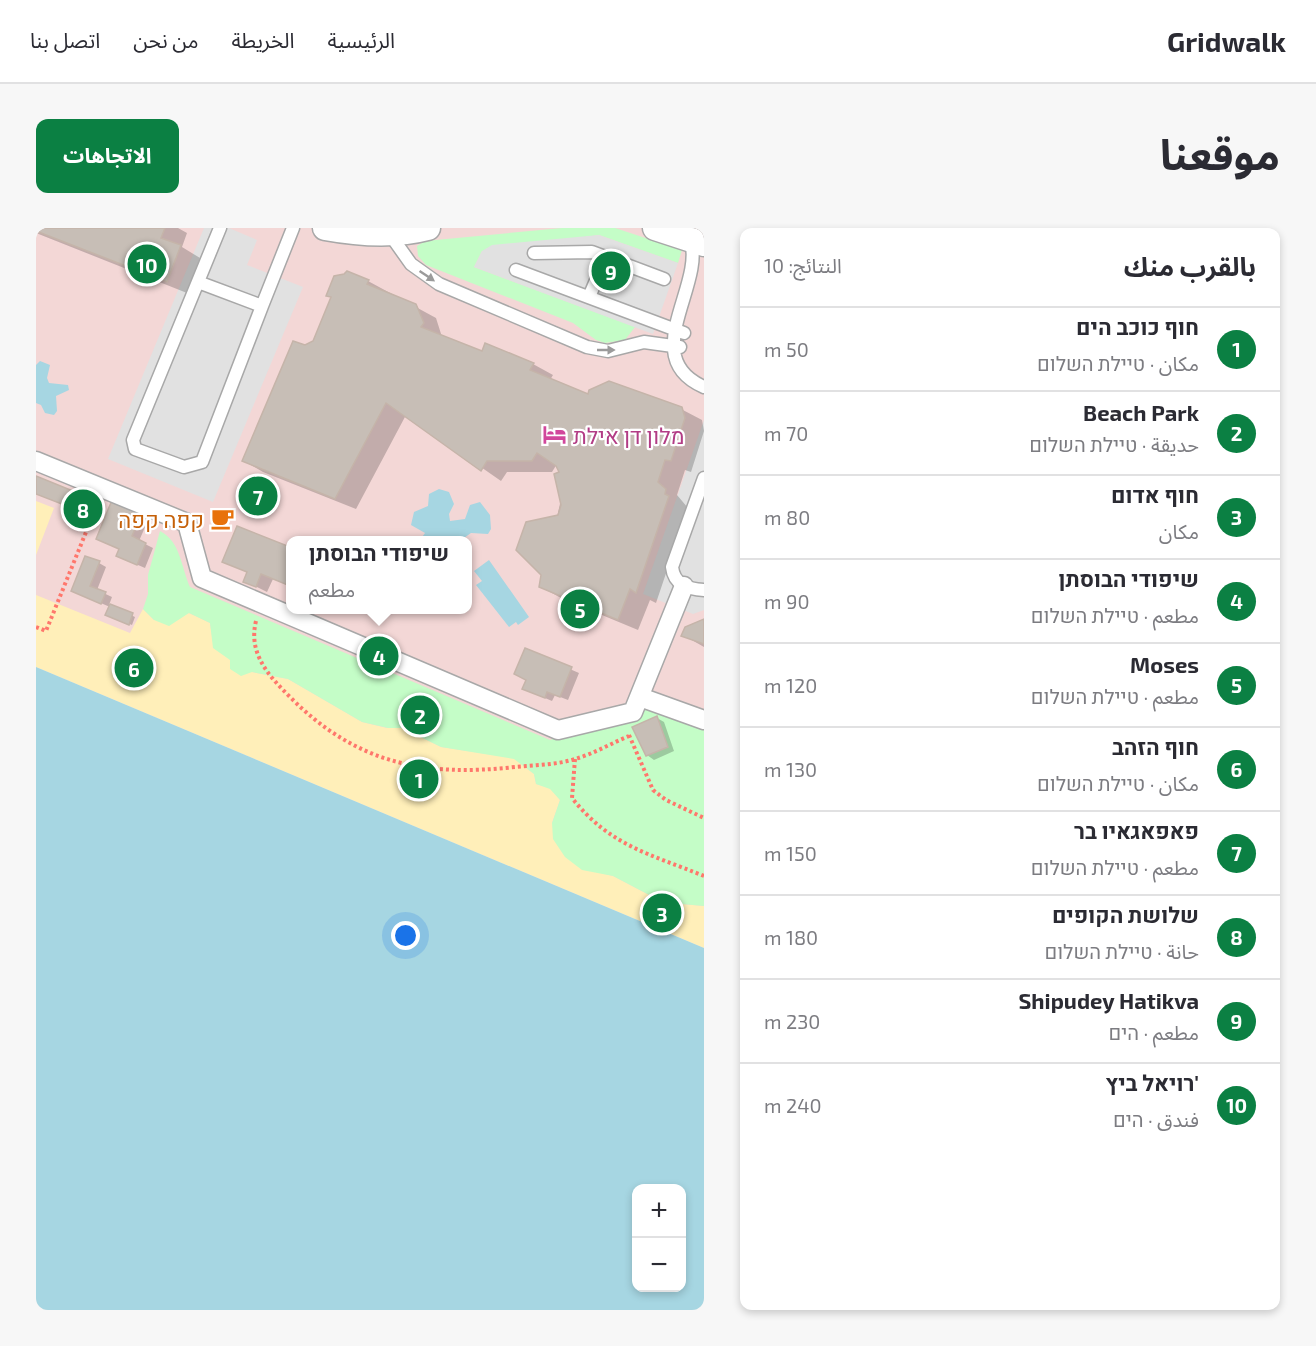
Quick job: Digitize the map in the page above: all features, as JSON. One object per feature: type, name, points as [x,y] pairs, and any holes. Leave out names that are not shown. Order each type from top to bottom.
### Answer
[{"type":"street","points":[[325,228],[388,231],[428,228]]},
{"type":"street","points":[[655,228],[696,242]]},
{"type":"street","points":[[36,461],[187,523],[202,578],[286,614]]},
{"type":"street","points":[[287,614],[558,730],[633,712],[684,586]]},
{"type":"street","points":[[640,697],[704,720]]},
{"type":"lane","points":[[220,228],[133,440],[135,449],[184,467],[191,467],[202,462],[293,228]]},
{"type":"lane","points":[[388,231],[411,264],[439,284],[587,347],[608,351],[644,342],[680,346]]},
{"type":"lane","points":[[696,242],[695,247],[701,259],[701,284],[680,346],[679,364],[683,372],[704,387]]},
{"type":"lane","points":[[534,253],[585,252],[606,257],[664,279]]},
{"type":"lane","points":[[589,297],[606,257]]},
{"type":"lane","points":[[516,270],[684,333]]},
{"type":"lane","points":[[198,282],[262,306]]},
{"type":"lane","points":[[704,478],[673,562],[675,578],[684,586],[704,590]]},
{"type":"path","points":[[36,627],[46,631],[103,488]]},
{"type":"path","points":[[261,603],[253,644],[258,659],[275,682],[320,725],[373,754],[407,766],[452,771],[518,767],[574,759],[629,736]]},
{"type":"path","points":[[619,716],[653,790],[666,800],[704,818]]},
{"type":"path","points":[[574,759],[572,798],[589,819],[624,844],[704,876]]},
{"type":"shaded area","points":[[36,228],[704,228],[704,945],[36,665]]},
{"type":"shaded area","points":[[204,228],[229,228],[257,240],[247,265],[303,287],[213,502],[108,459]]},
{"type":"shaded area","points":[[599,235],[678,263],[653,334],[474,267],[482,251],[492,245]]},
{"type":"shaded area","points":[[704,420],[704,610],[693,614],[643,594]]},
{"type":"sand","points":[[36,501],[54,508],[36,555]]},
{"type":"sand","points":[[36,595],[130,633],[143,609],[154,620],[189,613],[210,623],[214,648],[252,672],[288,679],[362,722],[387,728],[402,728],[441,747],[514,758],[534,774],[536,784],[550,788],[560,800],[552,823],[601,873],[613,876],[653,897],[670,903],[704,906],[704,948],[36,667]]},
{"type":"green space","points":[[562,228],[615,228],[682,250],[678,263],[599,235],[482,251],[474,267],[635,327],[625,340],[605,343],[596,340],[573,323],[426,265],[418,256],[417,246],[425,241]]},
{"type":"green space","points":[[160,531],[176,548],[190,587],[550,740],[651,708],[704,730],[704,906],[670,903],[653,897],[613,876],[582,870],[565,857],[553,839],[552,823],[560,800],[550,789],[536,784],[534,774],[514,759],[441,747],[402,728],[388,728],[362,722],[288,679],[252,672],[241,676],[230,669],[230,660],[213,648],[210,623],[189,613],[169,626],[154,620],[143,609],[148,594],[148,575]]},
{"type":"water","points":[[40,361],[50,365],[47,378],[49,383],[68,385],[69,390],[56,396],[57,411],[54,415],[45,413],[41,405],[36,403],[36,365]]},
{"type":"water","points":[[439,489],[449,492],[454,504],[449,514],[450,521],[465,519],[470,505],[480,502],[490,515],[491,529],[488,534],[423,536],[425,533],[411,525],[414,512],[428,506],[429,494]]},
{"type":"water","points":[[489,560],[529,617],[518,625],[516,622],[509,627],[476,585],[482,581],[474,571]]},
{"type":"water","points":[[36,667],[704,948],[704,1310],[36,1310]]},
{"type":"building","points":[[36,228],[165,228],[161,238],[181,245],[167,282],[36,231]]},
{"type":"building","name":"מלון דן אילת","points":[[347,271],[369,280],[367,284],[416,304],[424,323],[421,327],[482,351],[485,343],[534,363],[530,370],[588,394],[589,390],[609,381],[682,407],[685,418],[671,461],[665,460],[658,482],[666,489],[665,494],[669,496],[636,593],[630,589],[618,620],[539,587],[541,575],[516,550],[526,522],[558,515],[561,505],[554,474],[559,472],[556,466],[537,453],[532,461],[487,461],[481,471],[386,403],[335,499],[242,461],[293,341],[305,345],[313,341],[331,297],[326,296],[334,276]]},
{"type":"building","points":[[36,476],[90,498],[85,513],[36,494]]},
{"type":"building","points":[[112,500],[142,513],[132,536],[146,543],[137,565],[116,556],[119,549],[96,539]]},
{"type":"building","points":[[237,526],[286,545],[286,584],[261,574],[256,587],[243,582],[247,572],[222,562]]},
{"type":"building","points":[[85,556],[100,561],[90,586],[106,592],[101,604],[71,591]]},
{"type":"building","points":[[110,604],[133,613],[129,625],[105,615]]},
{"type":"building","points":[[704,619],[704,644],[681,636],[685,627]]},
{"type":"building","points":[[525,648],[572,667],[560,697],[547,692],[545,698],[522,689],[526,680],[514,674]]},
{"type":"building","points":[[657,716],[668,747],[646,756],[632,727]]},
{"type":"place","name":"'רויאל ביץ","points":[[147,264]]},
{"type":"place","name":"Shipudey Hatikva","points":[[611,271]]},
{"type":"place","name":"מלון דן אילת","points":[[555,435]]},
{"type":"place","name":"פאפאגאיו בר","points":[[258,496]]},
{"type":"place","name":"שלושת הקופים","points":[[83,509]]},
{"type":"place","name":"קפה קפה","points":[[222,519]]},
{"type":"place","name":"Moses","points":[[580,609]]},
{"type":"place","name":"שיפודי הבוסתן","points":[[379,656]]},
{"type":"place","name":"חוף הזהב","points":[[134,668]]},
{"type":"place","name":"Beach Park","points":[[420,715]]},
{"type":"place","name":"חוף כוכב הים","points":[[419,779]]},
{"type":"place","name":"חוף אדום","points":[[662,913]]}]
